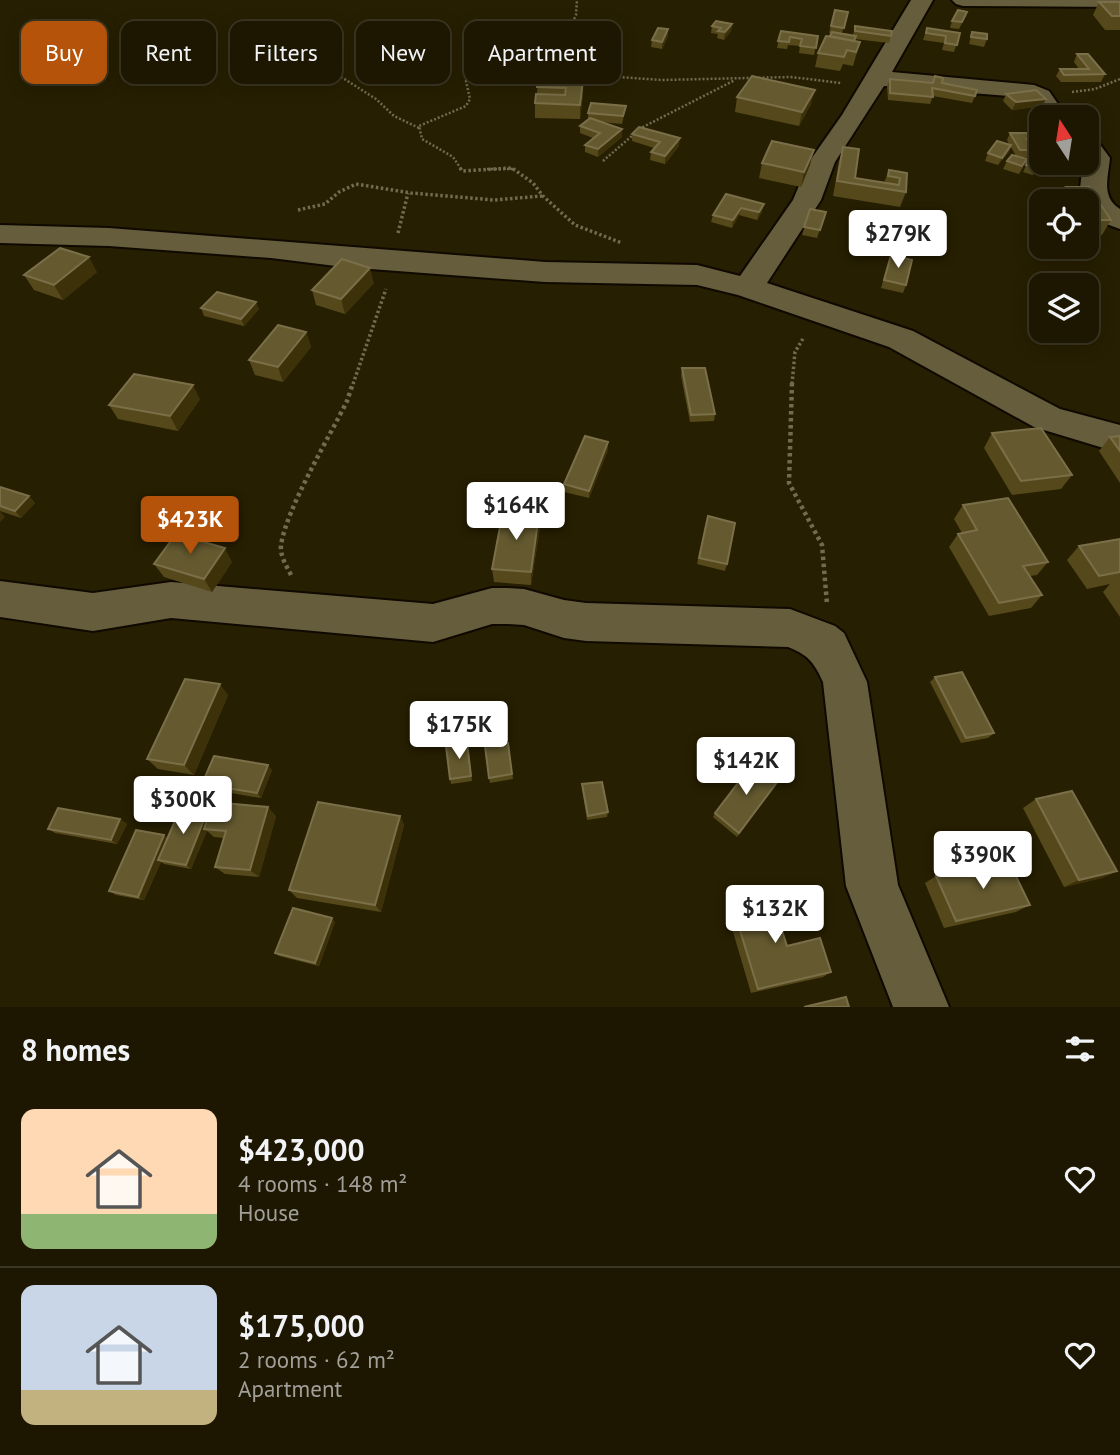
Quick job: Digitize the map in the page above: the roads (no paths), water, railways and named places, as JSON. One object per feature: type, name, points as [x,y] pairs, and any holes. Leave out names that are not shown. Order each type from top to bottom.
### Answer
[{"type":"street","points":[[748,288],[807,200],[822,162],[891,58],[922,0]]},
{"type":"street","points":[[963,0],[1120,1]]},
{"type":"street","points":[[873,82],[1017,89],[1040,96],[1046,105]]},
{"type":"street","points":[[1095,175],[1095,204],[1101,212],[1120,220]]},
{"type":"street","points":[[0,234],[155,240],[395,262],[573,274],[697,275],[748,288],[901,339],[1047,418],[1120,439]]},
{"type":"street","points":[[0,599],[80,611],[171,600],[433,623],[492,606],[508,606],[524,607],[564,620],[586,622],[796,629],[829,647],[845,682],[872,886],[921,1007]]}]
